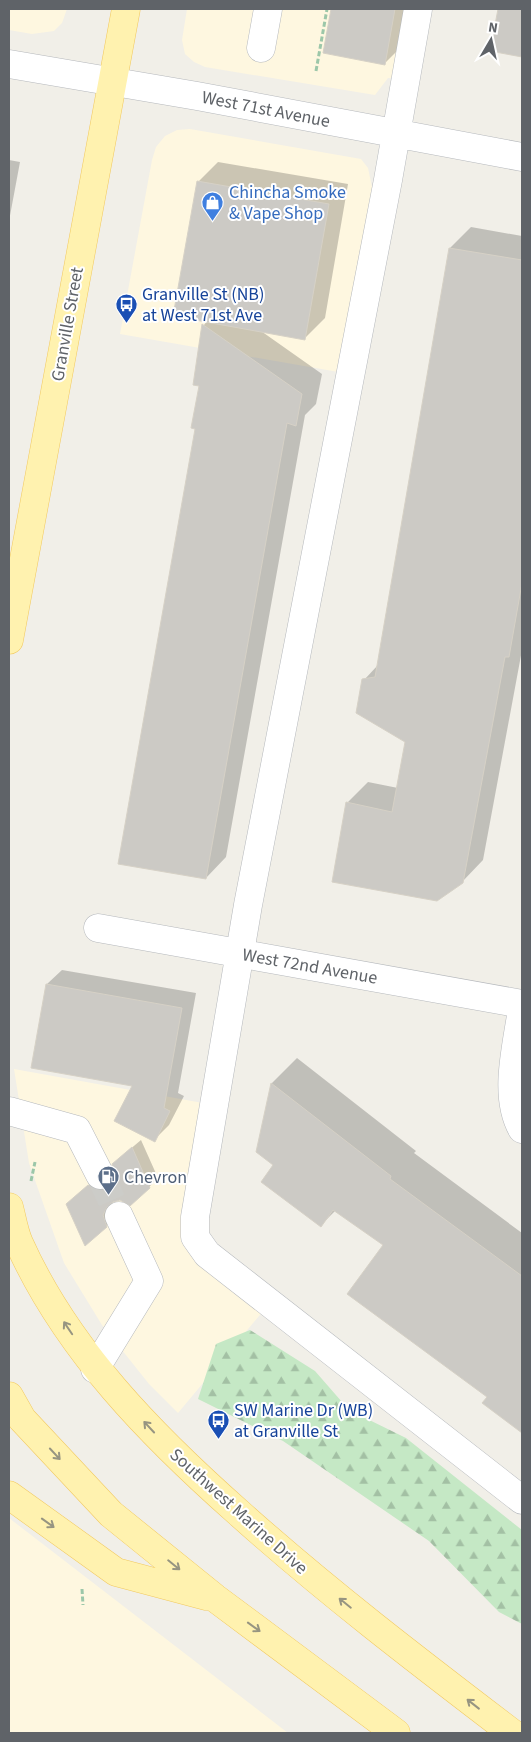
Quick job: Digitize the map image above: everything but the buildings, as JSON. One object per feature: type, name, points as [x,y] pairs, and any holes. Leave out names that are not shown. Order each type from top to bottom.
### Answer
[{"type":"main road","name":"Granville Street","points":[[9,640],[111,81],[126,9]]},
{"type":"main road","points":[[9,1206],[13,1243]]},
{"type":"main road","name":"Southwest Marine Drive","points":[[13,1243],[95,1369],[183,1464],[287,1556],[512,1733]]},
{"type":"main road","points":[[9,1396],[22,1418],[111,1514],[215,1598],[396,1733]]},
{"type":"main road","points":[[9,1495],[116,1572],[215,1598]]},
{"type":"street","points":[[261,48],[268,9]]},
{"type":"street","points":[[418,9],[240,953],[195,1217],[195,1237],[207,1254],[522,1500]]},
{"type":"street","name":"West 71st Avenue","points":[[9,64],[522,157]]},
{"type":"street","name":"West 72nd Avenue","points":[[98,928],[522,1004]]},
{"type":"street","points":[[522,1009],[516,1052],[513,1097],[518,1121],[522,1129]]},
{"type":"street","points":[[9,1111],[77,1130],[100,1175]]},
{"type":"street","points":[[95,1369],[149,1281],[119,1216]]},
{"type":"path","points":[[316,72],[327,9]]},
{"type":"path","points":[[82,1584],[83,1605]]},
{"type":"shaded area","points":[[9,9],[67,9],[62,23],[54,31],[32,34],[9,30]]},
{"type":"shaded area","points":[[187,9],[418,9],[405,79],[388,78],[375,95],[205,67],[194,62],[185,54],[182,40]]},
{"type":"shaded area","points":[[190,129],[361,159],[368,168],[372,187],[386,189],[350,374],[120,334],[156,147],[165,136],[177,130]]},
{"type":"shaded area","points":[[14,1069],[214,1105],[195,1237],[269,1304],[178,1413],[149,1384],[102,1325],[64,1263],[29,1163]]},
{"type":"shaded area","points":[[9,1518],[288,1733],[9,1733]]},
{"type":"green space","points":[[250,1330],[315,1371],[349,1410],[406,1438],[522,1530],[522,1624],[499,1612],[429,1541],[283,1441],[198,1399],[216,1344]]},
{"type":"tunnel","points":[[100,1175],[119,1216]]},
{"type":"place","name":"Chincha Smoke & Vape Shop","points":[[213,221]]},
{"type":"place","name":"Granville St (NB) at West 71st Ave","points":[[126,323]]},
{"type":"place","name":"Chevron","points":[[108,1196]]},
{"type":"place","name":"SW Marine Dr (WB) at Granville St","points":[[218,1439]]}]
